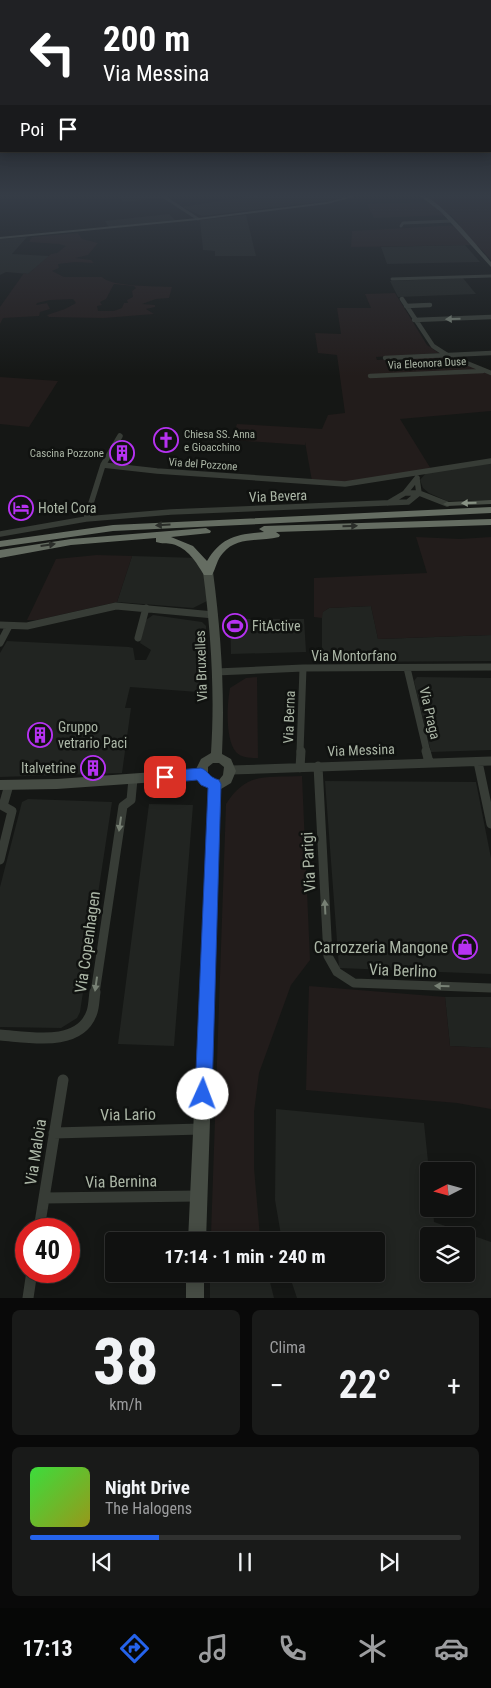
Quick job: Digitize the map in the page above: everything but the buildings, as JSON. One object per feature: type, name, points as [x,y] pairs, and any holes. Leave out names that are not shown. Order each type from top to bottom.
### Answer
[{"type":"highway","points":[[208,572],[212,557],[219,549],[231,541],[247,536],[310,533],[332,522],[447,504]]},
{"type":"highway","points":[[0,554],[108,538],[491,510]]},
{"type":"highway","points":[[0,544],[66,533],[113,528],[332,522],[491,522]]},
{"type":"highway","points":[[108,538],[119,542],[165,540],[180,543],[193,549],[202,559],[208,572]]},
{"type":"street","points":[[482,256],[491,265]]},
{"type":"street","points":[[392,279],[491,276]]},
{"type":"street","points":[[402,299],[427,340],[448,355],[488,372]]},
{"type":"street","points":[[406,306],[430,305]]},
{"type":"street","points":[[414,320],[491,317]]},
{"type":"street","points":[[385,358],[491,353]]},
{"type":"street","name":"Via Eleonora Duse","points":[[370,376],[488,372]]},
{"type":"street","points":[[0,534],[86,519],[104,465],[120,436]]},
{"type":"street","name":"Via Bevera","points":[[302,482],[345,484],[491,461]]},
{"type":"street","name":"Via del Pozzone","points":[[104,465],[302,482]]},
{"type":"street","name":"Via Bevera","points":[[385,504],[405,493],[423,472]]},
{"type":"street","points":[[417,479],[419,493],[447,504],[491,502]]},
{"type":"street","name":"Via Bevera","points":[[405,493],[419,493]]},
{"type":"street","name":"Via Bevera","points":[[86,519],[171,512],[385,504],[408,502],[419,493]]},
{"type":"street","name":"Via Bruxelles","points":[[208,572],[214,616],[218,731],[216,759]]},
{"type":"street","points":[[0,625],[27,626],[116,606],[214,616]]},
{"type":"street","points":[[138,638],[146,608]]},
{"type":"street","points":[[0,643],[9,626]]},
{"type":"street","name":"Via Montorfano","points":[[216,672],[303,668],[491,667]]},
{"type":"street","name":"Via Berna","points":[[300,768],[303,668]]},
{"type":"street","name":"Via Praga","points":[[407,668],[428,762]]},
{"type":"street","points":[[216,759],[228,763],[231,770],[231,774],[225,782],[214,784],[206,781],[201,774],[204,763],[216,759]]},
{"type":"street","name":"Via Messina","points":[[231,770],[491,761]]},
{"type":"street","points":[[478,762],[491,824]]},
{"type":"street","name":"Via Parigi","points":[[318,766],[328,956]]},
{"type":"street","points":[[0,860],[12,811],[3,806],[4,785],[201,774]]},
{"type":"street","name":"Via Copenhagen","points":[[0,1035],[62,1036],[73,1034],[82,1029],[89,1020],[123,806],[131,800],[133,779]]},
{"type":"street","points":[[197,1232],[214,784]]},
{"type":"street","name":"Via Berlino","points":[[328,956],[332,969],[354,983],[491,988]]},
{"type":"street","name":"Via Maloia","points":[[41,1218],[63,1080]]},
{"type":"street","name":"Via Lario","points":[[54,1133],[202,1129]]},
{"type":"street","name":"Via Bernina","points":[[44,1198],[199,1196]]},
{"type":"street","points":[[194,1298],[195,1282]]},
{"type":"street","points":[[28,1298],[30,1283]]},
{"type":"shaded area","points":[[0,256],[50,256],[28,274],[6,272],[0,275]]},
{"type":"shaded area","points":[[49,256],[86,256],[75,258],[91,260],[94,263],[75,262],[58,264],[59,268],[52,271],[64,277],[102,277],[115,283],[172,287],[169,298],[156,299],[142,304],[155,305],[155,307],[146,309],[154,314],[104,318],[49,317],[47,315],[76,303],[73,299],[50,300],[37,303],[36,305],[47,303],[50,309],[40,312],[39,316],[3,318],[0,324],[0,307],[24,273],[28,274]],"holes":[[[114,284],[134,286],[136,288],[132,291],[133,297],[127,300],[128,303],[124,303],[122,308],[114,311],[98,311],[97,306],[102,305],[100,302],[106,299]]]},
{"type":"shaded area","points":[[215,256],[256,256],[256,256]]},
{"type":"shaded area","points":[[384,256],[474,256],[480,262],[387,264]]},
{"type":"shaded area","points":[[463,278],[476,294],[398,297],[390,281]]},
{"type":"shaded area","points":[[395,293],[427,345],[439,353],[376,357],[377,360],[392,359],[395,367],[415,366],[412,358],[445,356],[491,374],[491,411],[400,419],[431,469],[345,482],[312,481],[305,442],[305,445],[232,440],[237,424],[322,429],[328,415],[345,413],[337,355],[318,353],[315,333],[341,334],[337,308],[371,308],[365,294]]},
{"type":"shaded area","points":[[0,377],[58,381],[29,427],[0,424]]},
{"type":"shaded area","points":[[491,463],[491,500],[447,501],[429,493],[423,488],[420,480],[426,473]]},
{"type":"shaded area","points":[[416,537],[460,539],[491,537],[491,635],[378,639],[371,606],[329,608],[323,612],[322,618],[314,617],[314,578],[427,573]]},
{"type":"shaded area","points":[[97,555],[132,556],[117,602],[37,620],[27,620],[56,559]]},
{"type":"shaded area","points":[[132,556],[198,558],[203,563],[207,601],[193,608],[117,602]]},
{"type":"shaded area","points":[[371,606],[378,639],[491,635],[491,661],[330,662],[322,655],[322,612],[329,608]]},
{"type":"shaded area","points":[[153,615],[202,622],[206,626],[205,657],[202,657],[198,692],[130,687],[125,708],[131,708],[122,773],[0,777],[0,653],[7,641],[129,647],[133,648],[135,660],[146,660],[151,650],[140,643],[146,620]]},
{"type":"shaded area","points":[[230,619],[304,619],[306,652],[231,654]]},
{"type":"shaded area","points":[[257,677],[258,758],[249,758],[238,754],[232,746],[228,730],[228,703],[230,688],[246,678]]},
{"type":"shaded area","points":[[417,677],[491,678],[491,750],[431,752],[414,681]]},
{"type":"shaded area","points":[[302,776],[310,960],[291,985],[259,1073],[254,1112],[254,1168],[260,1232],[211,1232],[226,804],[242,786],[250,781],[268,777]]},
{"type":"shaded area","points":[[325,781],[476,782],[491,858],[491,974],[339,968]]},
{"type":"shaded area","points":[[28,799],[112,802],[80,1012],[77,1018],[61,1028],[0,1027],[0,887],[22,802]]},
{"type":"shaded area","points":[[149,804],[193,805],[174,1046],[118,1044]]},
{"type":"shaded area","points":[[309,986],[445,997],[450,1046],[491,1048],[491,1109],[457,1103],[306,1090]]},
{"type":"shaded area","points":[[445,997],[491,997],[491,1048],[450,1046]]},
{"type":"shaded area","points":[[276,1109],[424,1123],[428,1162],[420,1162],[420,1218],[434,1218],[434,1222],[448,1227],[420,1227],[420,1282],[475,1282],[475,1236],[491,1242],[491,1298],[297,1298],[292,1282],[385,1282],[385,1232],[280,1232],[275,1200]]},
{"type":"shaded area","points":[[210,1282],[270,1282],[274,1298],[210,1298]]},
{"type":"place","name":"Chiesa SS. Anna e Gioacchino","points":[[166,440]]},
{"type":"place","name":"Cascina Pozzone","points":[[122,453]]},
{"type":"place","name":"Hotel Cora","points":[[21,508]]},
{"type":"place","name":"FitActive","points":[[235,626]]},
{"type":"place","name":"Gruppo vetrario Paci","points":[[40,735]]},
{"type":"place","name":"Italvetrine","points":[[93,768]]},
{"type":"place","name":"Carrozzeria Mangone","points":[[465,947]]},
{"type":"route","points":[[165,777],[201,774],[202,778],[214,784],[215,808],[203,1094]]}]
